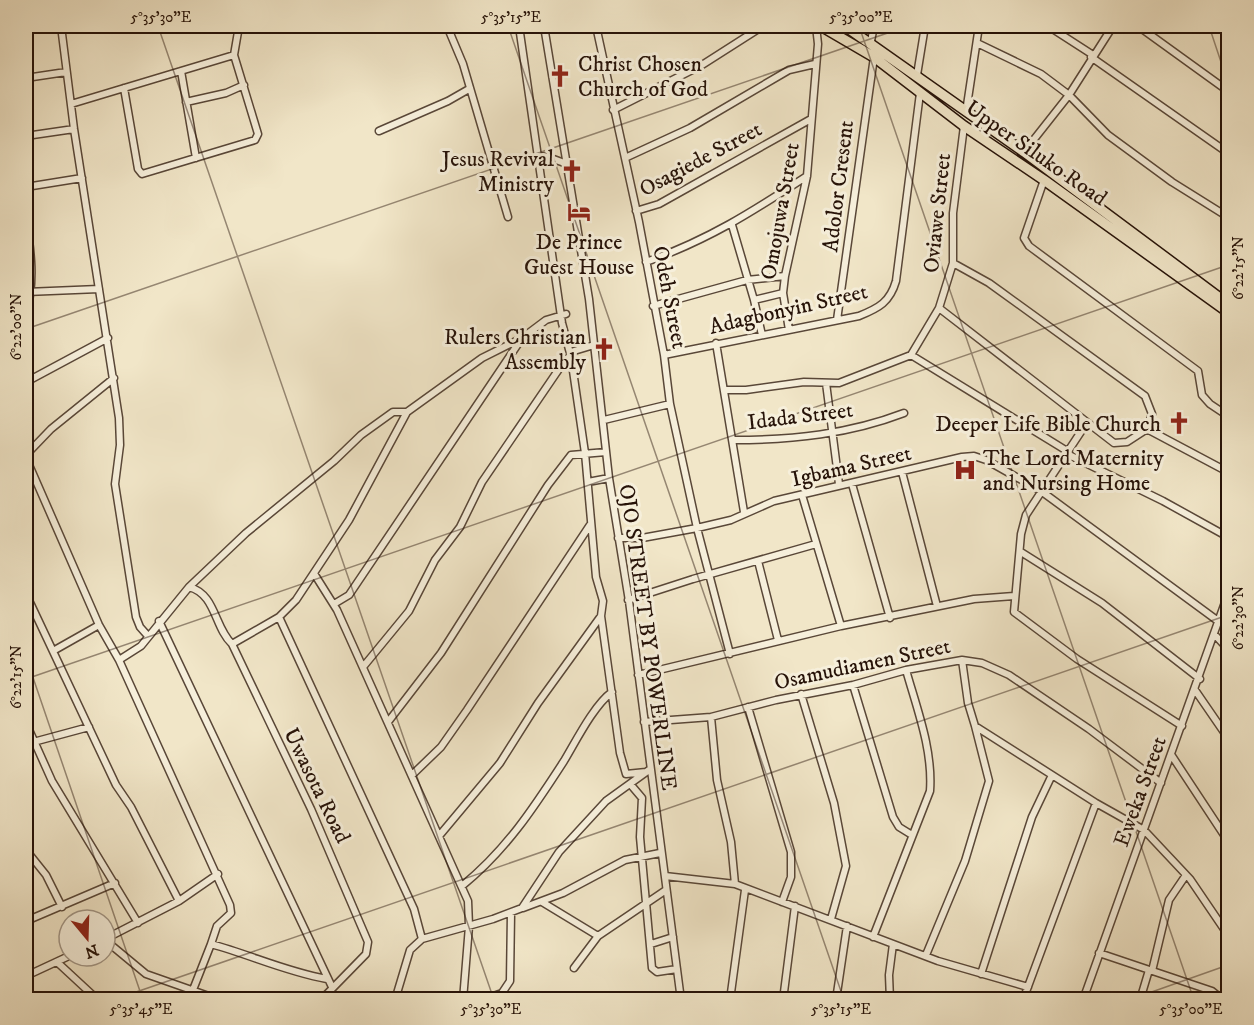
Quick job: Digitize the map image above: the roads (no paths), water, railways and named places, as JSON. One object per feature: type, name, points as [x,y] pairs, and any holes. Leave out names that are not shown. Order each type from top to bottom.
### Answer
[{"type":"main road","name":"Upper Siluko Road","points":[[821,26],[874,57],[964,126],[1044,180],[1228,312]]},
{"type":"main road","name":"Upper Siluko Road","points":[[845,26],[871,41],[1024,152],[1228,304]]},
{"type":"street","points":[[26,27],[39,26]]},
{"type":"street","points":[[61,26],[74,129],[114,378],[120,445],[114,484],[136,617],[140,627],[148,636]]},
{"type":"street","points":[[124,88],[138,170],[142,174],[258,138],[234,55],[239,26]]},
{"type":"street","points":[[447,26],[463,64],[508,217]]},
{"type":"street","points":[[519,26],[537,156],[585,453],[596,577],[603,601],[601,615],[624,772],[630,775],[648,771]]},
{"type":"street","name":"OJO STREET BY POWERLINE","points":[[544,26],[590,299],[609,478],[628,600],[648,771],[681,999]]},
{"type":"street","name":"Odeh Street","points":[[596,26],[636,211],[664,355],[670,404],[708,575],[730,654]]},
{"type":"street","points":[[613,110],[702,64],[763,26]]},
{"type":"street","name":"Omojuwa Street","points":[[789,330],[783,293],[807,176],[818,44],[816,26]]},
{"type":"street","points":[[871,41],[874,26]]},
{"type":"street","points":[[917,75],[925,26]]},
{"type":"street","points":[[966,112],[979,26]]},
{"type":"street","points":[[1048,26],[1228,153]]},
{"type":"street","points":[[1024,152],[1069,95],[1113,26]]},
{"type":"street","points":[[1138,26],[1228,91]]},
{"type":"street","points":[[1224,26],[1228,29]]},
{"type":"street","points":[[977,43],[1041,74],[1069,95],[1108,135],[1172,182],[1228,217]]},
{"type":"street","points":[[71,104],[234,55]]},
{"type":"street","name":"Adolor Cresent","points":[[837,320],[874,57]]},
{"type":"street","points":[[625,158],[690,128],[789,70],[815,64]]},
{"type":"street","points":[[181,71],[196,158]]},
{"type":"street","points":[[26,78],[66,72]]},
{"type":"street","points":[[186,102],[226,93],[244,85]]},
{"type":"street","points":[[379,131],[469,89]]},
{"type":"street","name":"Adagbonyin Street","points":[[664,355],[837,320],[875,310],[892,294],[920,93]]},
{"type":"street","name":"Osagiede Street","points":[[636,211],[658,204],[811,118]]},
{"type":"street","name":"Oviawe Street","points":[[911,355],[939,308],[953,263],[953,213],[964,126]]},
{"type":"street","points":[[26,136],[74,129]]},
{"type":"street","points":[[537,156],[548,157],[567,164]]},
{"type":"street","points":[[645,262],[688,247],[732,225],[807,176]]},
{"type":"street","points":[[26,188],[82,178]]},
{"type":"street","points":[[1044,180],[1023,238],[1029,246],[1198,370],[1202,395],[1210,404],[1228,416]]},
{"type":"street","points":[[26,217],[32,264],[26,316]]},
{"type":"street","points":[[732,225],[762,335]]},
{"type":"street","points":[[939,308],[1086,424],[1119,444],[1147,429],[1152,414],[1144,396],[989,283],[953,263]]},
{"type":"street","points":[[653,306],[747,280],[785,276]]},
{"type":"street","points":[[29,291],[99,289]]},
{"type":"street","points":[[754,300],[783,293]]},
{"type":"street","points":[[232,644],[279,617],[315,574],[349,520],[407,412],[482,358],[522,338],[546,320],[564,314]]},
{"type":"street","points":[[26,382],[108,338]]},
{"type":"street","points":[[334,604],[349,595],[522,338]]},
{"type":"street","points":[[716,343],[734,440],[744,513]]},
{"type":"street","points":[[363,667],[409,611],[435,560],[460,527],[482,482],[559,369],[574,351],[594,345]]},
{"type":"street","points":[[724,390],[746,390],[804,382],[839,382],[870,373],[911,355],[1066,452],[1228,537]]},
{"type":"street","points":[[114,378],[51,429],[26,457],[99,625],[119,660],[218,874],[231,908],[228,919],[217,926],[189,999]]},
{"type":"street","points":[[826,383],[839,484]]},
{"type":"street","points":[[604,420],[670,404]]},
{"type":"street","points":[[119,660],[141,646],[159,621],[189,587],[246,533],[334,461],[361,435],[393,412],[407,412]]},
{"type":"street","name":"Idada Street","points":[[734,440],[776,440],[831,434],[904,413]]},
{"type":"street","points":[[1086,424],[1026,515],[1021,534],[1014,612],[1018,617],[1182,726]]},
{"type":"street","points":[[1147,429],[1228,472]]},
{"type":"street","points":[[388,722],[441,653],[548,485],[572,455],[606,452]]},
{"type":"street","name":"Igbama Street","points":[[618,538],[642,538],[697,528],[731,520],[774,501],[839,484],[852,484],[974,456],[1041,491],[1218,621]]},
{"type":"street","points":[[902,472],[937,606]]},
{"type":"street","points":[[588,482],[609,478]]},
{"type":"street","points":[[852,484],[890,618]]},
{"type":"street","points":[[802,495],[841,626]]},
{"type":"street","points":[[412,776],[441,747],[590,524]]},
{"type":"street","points":[[628,600],[816,544]]},
{"type":"street","points":[[1021,552],[1112,610],[1200,679]]},
{"type":"street","points":[[758,561],[778,640]]},
{"type":"street","points":[[315,574],[334,604],[468,901],[469,926],[463,999]]},
{"type":"street","name":"Uwasota Road","points":[[189,587],[197,589],[206,598],[225,638],[232,644],[311,809],[368,942],[366,954],[321,999]]},
{"type":"street","points":[[26,594],[116,785],[131,807],[179,901]]},
{"type":"street","name":"Eweka Street","points":[[1083,999],[1200,679],[1228,594]]},
{"type":"street","points":[[638,675],[841,626],[890,618],[937,606],[1014,596]]},
{"type":"street","points":[[439,836],[500,763],[538,703],[601,615]]},
{"type":"street","points":[[279,617],[414,909],[422,939]]},
{"type":"street","points":[[159,621],[332,987]]},
{"type":"street","points":[[53,651],[99,625]]},
{"type":"street","points":[[1214,634],[1228,649]]},
{"type":"street","points":[[926,955],[965,861],[989,781],[968,703],[962,660]]},
{"type":"street","name":"Osamudiamen Street","points":[[644,722],[711,717],[801,694],[853,685],[906,670],[962,660],[982,663],[1009,675],[1089,729],[1161,783]]},
{"type":"street","points":[[873,937],[930,791],[932,771],[906,670]]},
{"type":"street","points":[[853,685],[893,817],[899,827],[912,835]]},
{"type":"street","points":[[1196,690],[1228,738]]},
{"type":"street","points":[[462,886],[493,861],[514,834],[594,714],[612,692]]},
{"type":"street","points":[[801,694],[834,803],[846,866],[831,919]]},
{"type":"street","points":[[748,706],[790,852],[790,877],[782,902]]},
{"type":"street","points":[[711,717],[717,780],[731,842],[735,884]]},
{"type":"street","points":[[26,723],[52,781],[138,923]]},
{"type":"street","points":[[975,726],[1096,803],[1144,830],[1186,874],[1228,935]]},
{"type":"street","points":[[26,744],[89,727]]},
{"type":"street","points":[[1172,756],[1228,841]]},
{"type":"street","points":[[522,908],[559,852],[606,801],[648,771]]},
{"type":"street","points":[[981,974],[1032,817],[1052,775]]},
{"type":"street","points":[[631,784],[642,798],[640,817],[642,857],[646,876],[646,906],[654,971],[677,969]]},
{"type":"street","points":[[642,798],[653,796]]},
{"type":"street","points":[[1023,999],[1096,803]]},
{"type":"street","points":[[26,850],[46,875],[62,907]]},
{"type":"street","points":[[395,999],[410,950],[422,939],[542,902],[625,860],[660,853]]},
{"type":"street","points":[[117,933],[179,901],[218,874]]},
{"type":"street","points":[[1140,999],[1169,900],[1186,874]]},
{"type":"street","points":[[665,876],[735,884],[745,890],[831,919],[938,961],[1028,987]]},
{"type":"street","points":[[26,909],[28,920],[115,883]]},
{"type":"street","points":[[574,968],[598,936],[646,906],[666,890]]},
{"type":"street","points":[[730,999],[745,890]]},
{"type":"street","points":[[542,902],[598,936]]},
{"type":"street","points":[[783,999],[795,906]]},
{"type":"street","points":[[482,999],[502,993],[510,981],[511,913]]},
{"type":"street","points":[[836,999],[847,926]]},
{"type":"street","points":[[651,944],[673,937]]},
{"type":"street","points":[[211,944],[251,955],[295,973],[327,979]]},
{"type":"street","points":[[890,999],[889,975],[893,944]]},
{"type":"street","points":[[117,949],[146,974],[192,992],[220,999]]},
{"type":"street","points":[[1099,954],[1212,991],[1223,999]]},
{"type":"street","points":[[26,976],[57,962]]},
{"type":"street","points":[[64,968],[98,999]]},
{"type":"place","name":"Christ Chosen Church of God","points":[[560,76]]},
{"type":"place","name":"Jesus Revival Ministry","points":[[572,171]]},
{"type":"place","name":"De Prince Guest House","points":[[579,212]]},
{"type":"place","name":"Rulers Christian Assembly","points":[[604,349]]},
{"type":"place","name":"Deeper Life Bible Church","points":[[1179,423]]},
{"type":"place","name":"The Lord Maternity and Nursing Home","points":[[965,470]]}]
